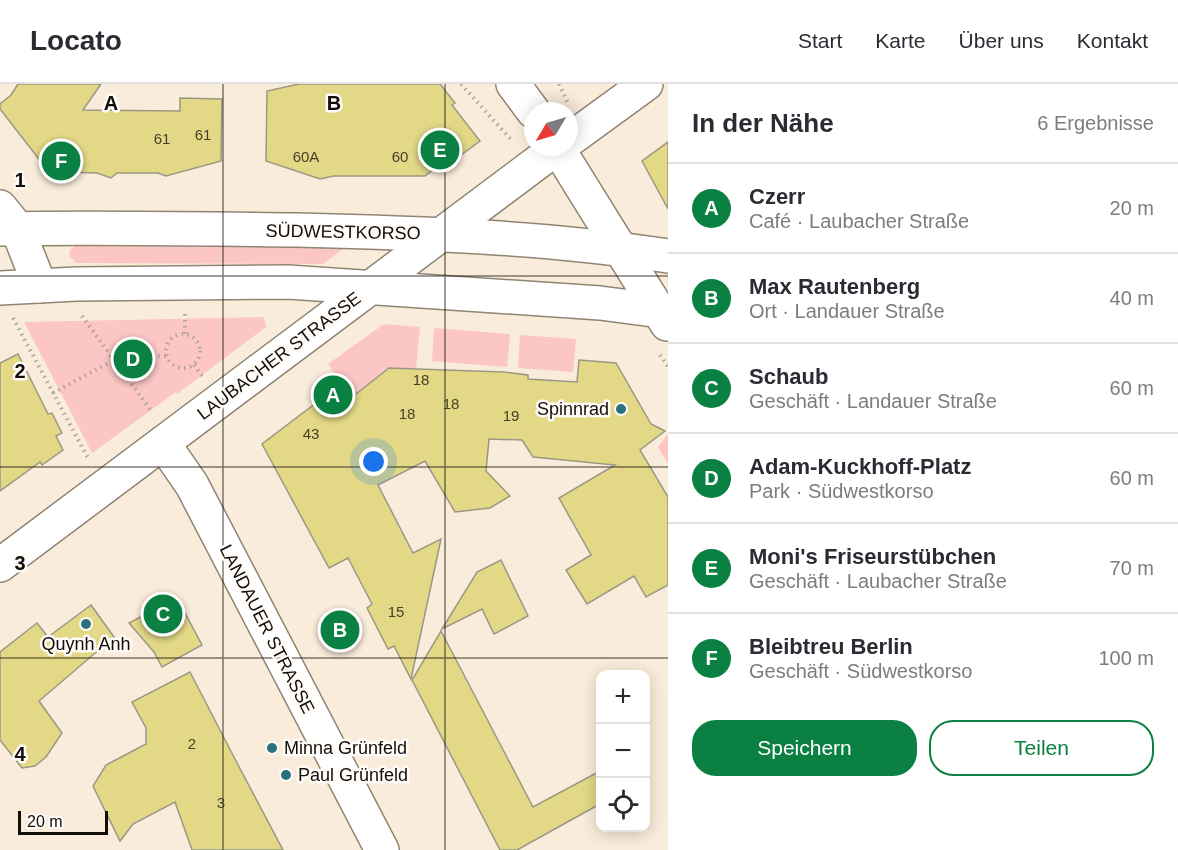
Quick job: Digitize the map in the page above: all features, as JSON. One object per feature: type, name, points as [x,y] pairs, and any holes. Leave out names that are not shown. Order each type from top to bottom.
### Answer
[{"type":"street","points":[[513,84],[526,102]]},
{"type":"street","points":[[578,133],[646,84]]},
{"type":"street","name":"LAUBACHER STRASSE","points":[[0,565],[159,429],[370,288],[546,156]]},
{"type":"street","points":[[563,156],[620,249],[665,316]]},
{"type":"street","name":"SÜDWESTKORSO","points":[[40,286],[6,221],[441,234],[585,243],[668,256]]},
{"type":"street","points":[[0,288],[288,282],[600,303],[665,316]]},
{"type":"street","name":"LANDAUER STRASSE","points":[[159,429],[192,485],[382,850]]},
{"type":"path","points":[[461,84],[499,128]]},
{"type":"path","points":[[185,312],[185,334]]},
{"type":"path","points":[[81,315],[114,360],[159,429]]},
{"type":"path","points":[[13,318],[90,461]]},
{"type":"path","points":[[53,393],[114,360],[127,356],[167,356],[179,367],[194,364],[198,360],[200,349],[195,339],[185,334],[172,339],[167,347],[167,356]]},
{"type":"path","points":[[194,364],[204,379]]},
{"type":"shaded area","points":[[75,246],[344,248],[323,264],[76,263],[69,256],[70,250]]},
{"type":"shaded area","points":[[264,317],[266,327],[177,394],[176,392],[92,453],[24,322]]},
{"type":"shaded area","points":[[384,324],[420,327],[416,370],[385,371],[353,400],[328,364]]},
{"type":"shaded area","points":[[434,328],[510,334],[507,367],[432,361]]},
{"type":"shaded area","points":[[520,335],[576,339],[573,372],[518,368]]},
{"type":"shaded area","points":[[668,434],[668,464],[658,447]]},
{"type":"building","points":[[18,84],[101,84],[83,110],[180,111],[180,98],[222,99],[221,161],[166,176],[158,173],[117,173],[111,178],[97,173],[63,172],[50,177],[41,169],[42,163],[0,109],[0,104],[11,95]]},
{"type":"building","points":[[299,84],[440,84],[455,103],[452,105],[480,141],[461,155],[458,151],[425,176],[334,176],[320,179],[266,161],[267,91]]},
{"type":"building","points":[[668,142],[668,209],[642,161]]},
{"type":"building","points":[[18,354],[48,414],[52,413],[62,433],[56,436],[63,450],[42,465],[40,462],[0,491],[0,363]]},
{"type":"building","points":[[579,360],[616,363],[651,424],[665,431],[640,450],[668,497],[668,585],[646,597],[634,576],[587,604],[566,570],[591,555],[559,498],[615,465],[533,457],[522,440],[489,439],[486,471],[510,496],[490,508],[455,512],[425,461],[378,485],[413,553],[441,539],[411,679],[394,646],[388,649],[367,608],[372,604],[348,558],[329,568],[262,444],[341,384],[351,398],[389,368],[503,372],[528,375],[528,379],[577,382]]},
{"type":"building","points":[[501,560],[528,616],[494,634],[482,609],[442,629],[477,572]]},
{"type":"building","points":[[177,598],[202,645],[162,667],[154,652],[129,623]]},
{"type":"building","points":[[91,605],[114,637],[39,701],[62,733],[46,757],[35,766],[22,768],[0,740],[0,652],[37,623],[48,637]]},
{"type":"building","points":[[441,631],[533,807],[596,773],[596,806],[517,850],[500,850],[412,680]]},
{"type":"building","points":[[190,672],[283,850],[192,850],[175,802],[133,824],[120,841],[93,786],[106,765],[146,744],[146,728],[132,702]]},
{"type":"place","name":"Moni's Friseurstübchen","points":[[440,150]]},
{"type":"place","name":"Bleibtreu Berlin","points":[[61,161]]},
{"type":"place","name":"Adam-Kuckhoff-Platz","points":[[133,359]]},
{"type":"place","name":"Czerr","points":[[333,395]]},
{"type":"place","name":"Spinnrad","points":[[621,409]]},
{"type":"place","name":"Schaub","points":[[163,614]]},
{"type":"place","name":"Quynh Anh","points":[[86,624]]},
{"type":"place","name":"Max Rautenberg","points":[[340,630]]},
{"type":"place","name":"Minna Grünfeld","points":[[272,748]]},
{"type":"place","name":"Paul Grünfeld","points":[[286,775]]}]
